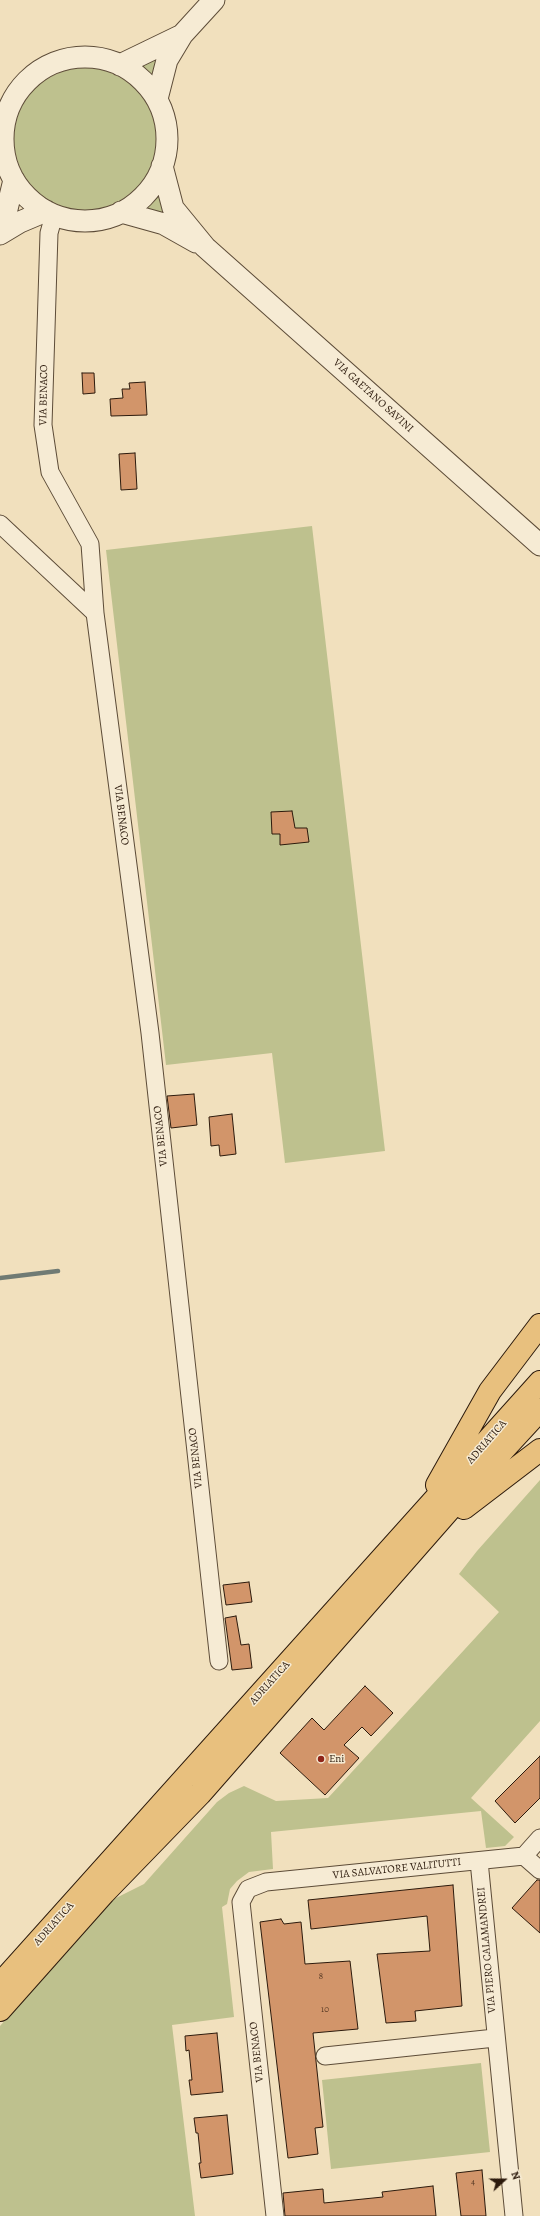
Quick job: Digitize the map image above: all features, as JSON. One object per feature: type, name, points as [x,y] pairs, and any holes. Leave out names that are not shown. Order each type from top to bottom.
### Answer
[{"type":"highway","points":[[421,1529],[490,1391],[540,1325]]},
{"type":"highway","name":"ADRIATICA","points":[[0,2010],[104,1894],[200,1794],[421,1529],[540,1382]]},
{"type":"highway","name":"ADRIATICA","points":[[0,1984],[421,1529],[540,1410]]},
{"type":"highway","points":[[421,1529],[540,1450]]},
{"type":"street","points":[[156,99],[167,60],[182,35],[214,0]]},
{"type":"street","points":[[120,65],[182,35]]},
{"type":"street","points":[[95,57],[120,65],[140,78],[156,99],[164,118],[166,143],[162,166],[152,186],[140,200],[121,212],[101,219],[75,220],[50,213],[28,198],[14,180],[6,161],[3,142],[5,119],[17,93],[30,77],[53,63],[71,58],[95,57]]},
{"type":"street","name":"VIA GAETANO SAVINI","points":[[162,166],[174,208],[205,247],[540,545]]},
{"type":"street","points":[[0,221],[7,209],[14,180]]},
{"type":"street","name":"VIA GAETANO SAVINI","points":[[121,212],[164,224],[205,247]]},
{"type":"street","points":[[0,234],[20,222],[50,213]]},
{"type":"street","name":"VIA BENACO","points":[[50,213],[43,425],[50,472],[90,544],[95,613],[150,1033],[219,1660]]},
{"type":"street","points":[[0,524],[95,613]]},
{"type":"street","points":[[540,1838],[524,1856],[540,1870]]},
{"type":"street","name":"VIA SALVATORE VALITUTTI","points":[[248,1889],[266,1882],[524,1856]]},
{"type":"street","name":"VIA PIERO CALAMANDREI","points":[[479,1861],[495,2038],[514,2216]]},
{"type":"street","name":"VIA BENACO","points":[[248,1889],[241,1902],[275,2216]]},
{"type":"street","points":[[325,2056],[495,2038]]},
{"type":"green space","points":[[168,49],[153,87],[145,74],[132,66]]},
{"type":"green space","points":[[85,68],[105,71],[112,74],[130,84],[140,94],[153,119],[156,139],[153,159],[150,166],[140,184],[130,194],[105,207],[85,210],[65,207],[58,204],[40,194],[30,184],[17,159],[14,139],[17,119],[20,112],[30,94],[40,84],[65,71]]},
{"type":"green space","points":[[160,187],[175,221],[137,209],[150,200]]},
{"type":"green space","points":[[312,526],[385,1151],[285,1163],[272,1053],[166,1065],[106,550]]},
{"type":"green space","points":[[540,1480],[540,1721],[471,1798],[514,1837],[505,1846],[486,1848],[481,1811],[271,1832],[273,1869],[249,1872],[237,1881],[230,1889],[227,1904],[222,1907],[234,2017],[172,2025],[195,2216],[0,2216],[0,2026],[114,1899],[144,1884],[217,1802],[229,1793],[244,1786],[276,1801],[328,1798],[499,1612],[459,1574],[477,1551]]},
{"type":"green space","points":[[481,2063],[490,2152],[331,2169],[322,2080]]},
{"type":"building","points":[[82,373],[94,373],[95,393],[83,394]]},
{"type":"building","points":[[145,382],[147,415],[111,416],[110,399],[123,398],[122,389],[130,389],[129,383]]},
{"type":"building","points":[[135,453],[137,489],[121,490],[119,454]]},
{"type":"building","points":[[292,811],[295,828],[307,828],[309,842],[280,845],[280,834],[272,834],[271,812]]},
{"type":"building","points":[[194,1094],[197,1125],[171,1128],[167,1096]]},
{"type":"building","points":[[232,1114],[236,1154],[220,1156],[219,1145],[211,1146],[209,1117]]},
{"type":"building","points":[[249,1582],[252,1602],[226,1605],[223,1585]]},
{"type":"building","points":[[236,1616],[241,1645],[249,1644],[252,1668],[232,1670],[225,1618]]},
{"type":"building","points":[[365,1686],[393,1713],[371,1736],[362,1727],[344,1745],[359,1758],[325,1795],[280,1753],[312,1718],[324,1730]]},
{"type":"building","points":[[540,1756],[540,1798],[515,1823],[495,1801]]},
{"type":"building","points":[[537,1880],[540,1880],[540,1933],[512,1908]]},
{"type":"building","points":[[453,1885],[462,2006],[415,2011],[416,2021],[386,2023],[377,1954],[430,1951],[427,1916],[311,1929],[308,1900]]},
{"type":"building","points":[[281,1919],[284,1924],[301,1922],[305,1964],[350,1961],[358,2029],[313,2033],[323,2127],[315,2128],[318,2154],[288,2158],[260,1922]]},
{"type":"building","points":[[217,2033],[223,2092],[191,2095],[189,2080],[192,2080],[189,2050],[186,2051],[185,2036]]},
{"type":"building","points":[[227,2115],[233,2174],[201,2178],[198,2133],[196,2133],[194,2118]]},
{"type":"building","points":[[482,2170],[486,2216],[461,2216],[456,2173]]},
{"type":"building","points":[[433,2186],[436,2216],[285,2216],[283,2193],[323,2189],[324,2203],[383,2197],[382,2192]]},
{"type":"waterway","points":[[0,1278],[58,1271]]},
{"type":"place","name":"Eni","points":[[321,1759]]}]
